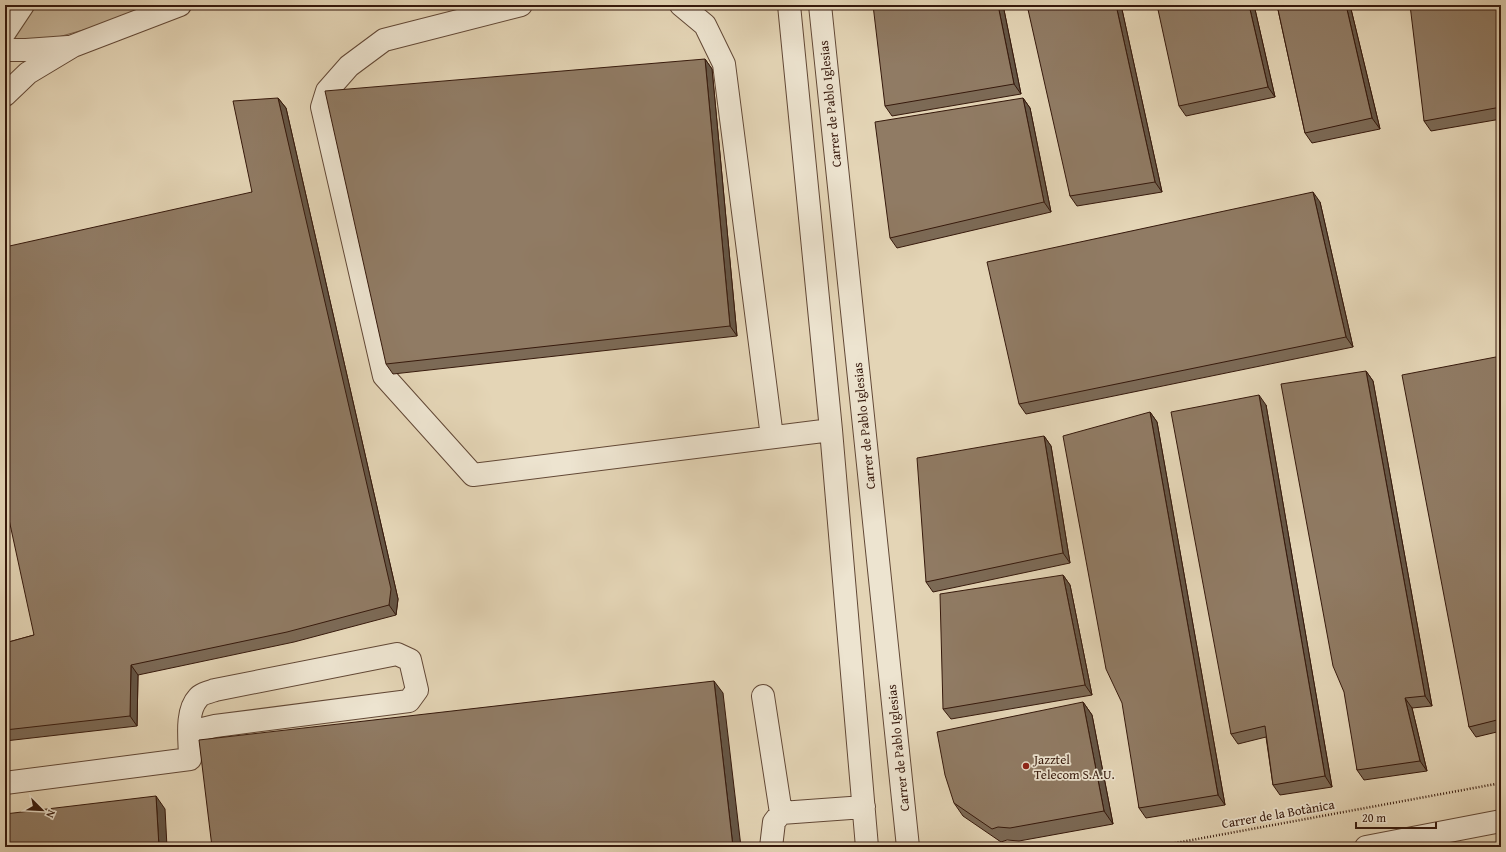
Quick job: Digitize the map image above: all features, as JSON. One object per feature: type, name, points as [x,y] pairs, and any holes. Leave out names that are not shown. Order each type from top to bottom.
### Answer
[{"type":"street","points":[[5,32],[23,5]]},
{"type":"street","points":[[5,95],[28,73],[74,46],[180,5]]},
{"type":"street","points":[[521,5],[384,40],[350,66],[327,91],[322,107],[384,376],[473,475],[831,430]]},
{"type":"street","points":[[681,5],[705,25],[724,64],[772,437]]},
{"type":"street","points":[[789,5],[831,430],[867,847]]},
{"type":"street","name":"Carrer de Pablo Iglesias","points":[[820,5],[908,847]]},
{"type":"street","points":[[5,50],[26,50],[74,46]]},
{"type":"street","points":[[5,783],[199,764],[190,732],[190,710],[198,697],[214,690],[397,654],[410,660],[417,690],[409,701],[215,726],[190,732]]},
{"type":"street","points":[[763,696],[780,813],[774,822],[771,847]]},
{"type":"street","points":[[780,813],[864,807]]},
{"type":"street","points":[[1366,847],[1424,841],[1501,820]]},
{"type":"path","name":"Carrer de la Botànica","points":[[1154,847],[1501,783]]},
{"type":"shaded area","points":[[36,5],[92,5],[140,9],[140,14],[44,41],[15,42],[13,38]]},
{"type":"building","points":[[873,5],[998,5],[1014,84],[885,106]]},
{"type":"building","points":[[1027,5],[1116,5],[1155,182],[1070,196]]},
{"type":"building","points":[[1157,5],[1249,5],[1268,87],[1179,106]]},
{"type":"building","points":[[1277,5],[1346,5],[1372,118],[1305,133]]},
{"type":"building","points":[[1410,5],[1501,5],[1501,107],[1424,121]]},
{"type":"building","points":[[705,59],[730,326],[386,364],[325,91]]},
{"type":"building","points":[[278,98],[391,589],[389,605],[287,632],[131,665],[130,716],[5,730],[5,643],[34,635],[5,501],[5,247],[252,192],[233,101]]},
{"type":"building","points":[[1023,98],[1044,202],[890,238],[875,122]]},
{"type":"building","points":[[1313,192],[1346,337],[1019,404],[987,262]]},
{"type":"building","points":[[1501,356],[1501,719],[1469,727],[1402,375]]},
{"type":"building","points":[[1366,371],[1425,696],[1405,698],[1420,761],[1357,770],[1344,692],[1333,666],[1281,384]]},
{"type":"building","points":[[1259,395],[1325,776],[1273,785],[1265,726],[1231,734],[1171,412]]},
{"type":"building","points":[[1150,412],[1218,795],[1139,808],[1122,703],[1106,669],[1063,436]]},
{"type":"building","points":[[1044,436],[1063,553],[926,582],[917,458]]},
{"type":"building","points":[[1063,575],[1085,685],[943,709],[940,594]]},
{"type":"building","points":[[714,681],[733,847],[212,847],[199,740]]},
{"type":"building","name":"Jazztel Telecom S.A.U.","points":[[1083,702],[1104,811],[1010,828],[998,827],[992,829],[954,803],[945,775],[937,732]]},
{"type":"building","points":[[156,796],[159,847],[5,847],[5,814]]},
{"type":"place","name":"Jazztel Telecom S.A.U.","points":[[1026,766]]}]
